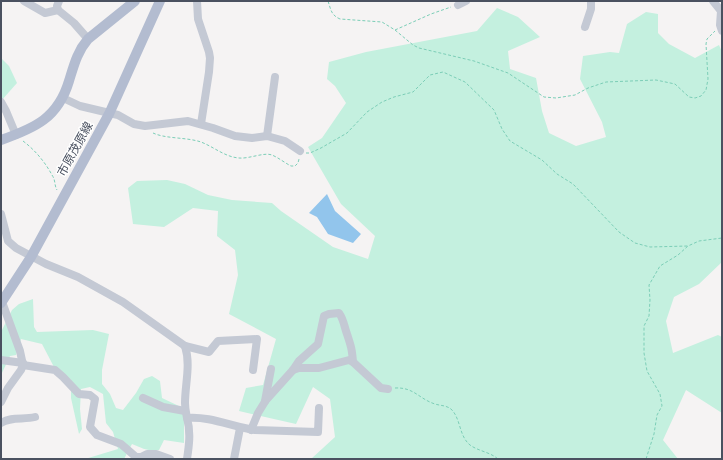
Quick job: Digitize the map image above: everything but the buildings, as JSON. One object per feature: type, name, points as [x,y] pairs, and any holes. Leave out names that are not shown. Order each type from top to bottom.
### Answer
[{"type":"main road","points":[[1,140],[34,127],[45,120],[63,98],[75,61],[88,39],[135,1]]},
{"type":"main road","name":"市原茂原線","points":[[2,302],[31,257],[109,114],[160,1]]},
{"type":"street","points":[[24,1],[46,14],[58,5],[88,39]]},
{"type":"street","points":[[197,1],[198,19],[210,58],[201,124]]},
{"type":"street","points":[[458,5],[466,1]]},
{"type":"street","points":[[585,27],[592,1]]},
{"type":"street","points":[[713,1],[721,11],[722,29]]},
{"type":"street","points":[[268,136],[275,77]]},
{"type":"street","points":[[63,98],[80,106],[118,115],[134,124],[146,126],[188,121],[235,136],[252,138],[268,136],[285,141],[300,151]]},
{"type":"street","points":[[1,100],[16,135]]},
{"type":"street","points":[[1,214],[4,240],[31,257],[78,277],[122,302],[185,346],[209,352],[218,341],[257,338],[253,370]]},
{"type":"street","points":[[1,402],[8,388],[21,370],[23,364],[20,351],[2,302]]},
{"type":"street","points":[[251,430],[258,413],[265,402],[299,361],[318,344],[324,316],[335,312],[339,313],[343,319],[352,347],[353,362]]},
{"type":"street","points":[[185,346],[188,356],[185,392],[189,442],[187,459]]},
{"type":"street","points":[[1,360],[55,370],[79,394],[90,395],[95,398],[90,426],[97,435],[121,444],[136,457],[141,457],[147,454],[156,454],[170,459]]},
{"type":"street","points":[[293,370],[299,368],[319,368],[349,360],[381,388],[388,389]]},
{"type":"street","points":[[265,402],[271,369]]},
{"type":"street","points":[[143,398],[186,415],[251,430],[318,432],[319,408]]},
{"type":"street","points":[[1,423],[9,419],[27,419],[35,416]]},
{"type":"street","points":[[234,459],[240,428]]},
{"type":"path","points":[[328,1],[335,17],[340,19],[382,22],[419,48],[474,61],[508,73],[544,97],[556,98],[575,95],[588,88],[606,82],[656,80],[675,84],[689,97],[695,98],[701,96],[706,90],[708,79],[706,58],[707,39],[712,33],[722,29]]},
{"type":"path","points":[[395,30],[431,14],[458,5]]},
{"type":"path","points":[[146,126],[148,130],[155,134],[196,141],[226,155],[237,158],[248,158],[266,154],[272,155],[286,164],[295,166],[298,163],[300,151],[310,153],[336,141],[347,133],[368,112],[382,102],[413,92],[430,75],[443,72],[465,82],[494,110],[502,129],[510,141],[542,160],[557,174],[574,184],[619,232],[635,243],[650,247],[688,246]]},
{"type":"path","points":[[16,135],[34,150],[54,177],[54,186],[65,195]]},
{"type":"path","points":[[646,459],[654,434],[657,415],[662,406],[660,394],[647,371],[644,353],[644,326],[649,316],[649,285],[660,266],[678,255],[688,246],[699,241],[722,238]]},
{"type":"path","points":[[388,389],[404,388],[434,404],[446,406],[452,410],[463,437],[470,445],[493,455],[498,459]]},
{"type":"green space","points":[[497,8],[518,17],[540,37],[508,51],[510,69],[536,78],[542,111],[549,133],[576,146],[606,137],[602,122],[580,79],[583,56],[610,52],[619,53],[627,24],[646,12],[658,14],[658,33],[669,44],[695,58],[719,45],[722,52],[722,262],[699,284],[674,297],[666,321],[673,353],[718,335],[722,337],[722,413],[686,390],[663,440],[678,459],[311,459],[335,437],[330,399],[313,387],[296,424],[239,411],[246,388],[263,385],[276,339],[229,314],[238,275],[235,250],[217,236],[218,211],[193,208],[164,227],[133,224],[128,188],[137,181],[167,180],[185,184],[208,195],[232,200],[272,203],[281,211],[333,247],[368,259],[375,236],[341,204],[308,147],[322,138],[346,103],[335,86],[327,79],[329,62],[366,52],[477,31]]},
{"type":"green space","points":[[1,58],[9,66],[17,83],[1,101]]},
{"type":"green space","points":[[33,299],[34,327],[37,332],[93,330],[109,334],[102,370],[102,384],[110,394],[116,408],[123,410],[136,393],[144,379],[152,376],[160,381],[162,398],[181,407],[184,418],[184,443],[164,440],[159,450],[145,449],[132,444],[124,459],[85,459],[118,449],[113,432],[106,423],[103,394],[90,387],[81,389],[80,409],[82,429],[79,434],[71,398],[71,380],[54,367],[42,344],[21,339],[16,355],[10,356],[1,375],[1,332],[12,310],[19,304]]},
{"type":"water","points":[[327,194],[335,211],[361,234],[353,243],[328,234],[317,217],[309,213]]}]
